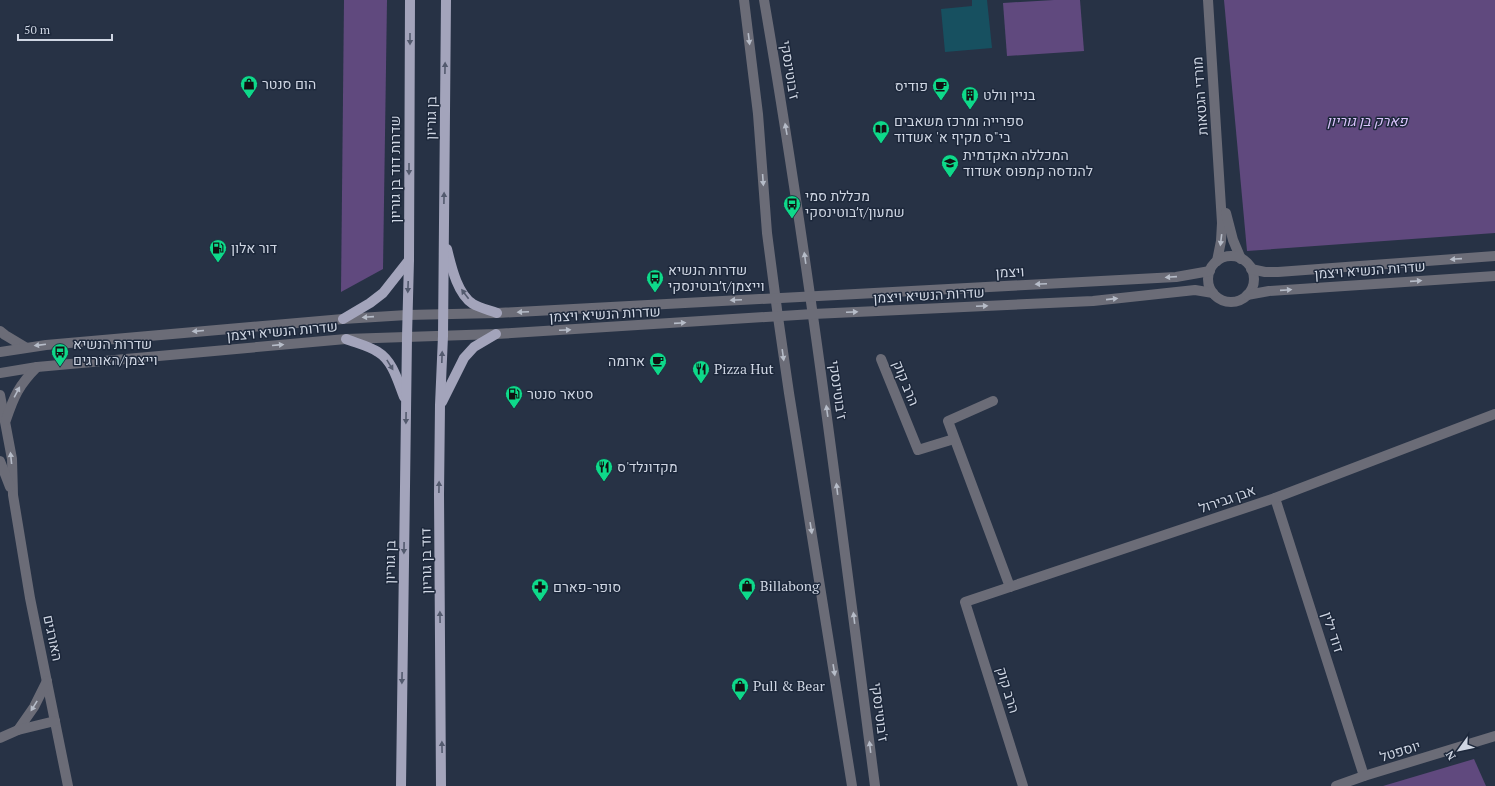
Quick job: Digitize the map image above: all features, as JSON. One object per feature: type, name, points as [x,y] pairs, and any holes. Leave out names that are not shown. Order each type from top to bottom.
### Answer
[{"type":"main road","name":"שדרות דוד בן גוריון","points":[[407,337],[409,260],[410,0]]},
{"type":"main road","name":"בן גוריון","points":[[444,237],[446,0]]},
{"type":"main road","points":[[444,237],[454,278],[463,292],[473,304],[497,313]]},
{"type":"main road","points":[[443,336],[442,314],[444,237]]},
{"type":"main road","points":[[343,319],[370,304],[383,293],[409,260]]},
{"type":"main road","points":[[440,405],[464,358],[474,347],[496,334]]},
{"type":"main road","name":"דוד בן גוריון","points":[[441,786],[439,494],[440,405],[443,336]]},
{"type":"main road","name":"בן גוריון","points":[[401,786],[407,337]]},
{"type":"main road","points":[[346,339],[378,352],[387,360],[393,368],[406,401]]},
{"type":"street","points":[[744,0],[758,114],[767,233],[775,298],[852,786]]},
{"type":"street","name":"ז'בוטינסקי","points":[[764,0],[790,156],[813,314],[875,786]]},
{"type":"street","name":"מורדי הגטאות","points":[[1208,0],[1220,191],[1221,241],[1217,261]]},
{"type":"street","name":"מורדי הגטאות","points":[[1220,191],[1233,240],[1241,259]]},
{"type":"street","points":[[1228,256],[1241,259],[1252,269],[1253,286],[1247,295],[1242,299],[1230,302],[1218,298],[1213,293],[1208,282],[1210,271],[1217,261],[1228,256]]},
{"type":"street","name":"שדרות הנשיא ויצמן","points":[[1252,269],[1265,272],[1278,272],[1495,256]]},
{"type":"street","name":"ויצמן","points":[[810,296],[1176,277],[1210,271]]},
{"type":"street","name":"שדרות הנשיא ויצמן","points":[[1247,295],[1269,291],[1495,276]]},
{"type":"street","name":"שדרות הנשיא ויצמן","points":[[0,373],[37,367],[346,339],[496,334],[813,314],[1093,301],[1189,290],[1201,290],[1213,293]]},
{"type":"street","name":"שדרות הנשיא ויצמן","points":[[0,352],[25,347],[343,319],[407,315],[497,313],[810,296]]},
{"type":"street","points":[[0,331],[25,347]]},
{"type":"street","name":"הרב קוק","points":[[881,359],[918,450],[954,439]]},
{"type":"street","points":[[6,422],[12,400],[18,389],[24,379],[37,367]]},
{"type":"street","name":"האורגים","points":[[0,395],[12,459],[13,495],[30,598],[68,786]]},
{"type":"street","points":[[993,401],[948,421],[1010,587]]},
{"type":"street","name":"אבן גבירול","points":[[966,602],[1274,498],[1495,414]]},
{"type":"street","name":"האורגים","points":[[0,460],[13,495]]},
{"type":"street","name":"דוד ילין","points":[[1274,498],[1364,776]]},
{"type":"street","name":"הרב קוק","points":[[966,602],[1024,786]]},
{"type":"street","points":[[18,730],[34,707],[47,681]]},
{"type":"street","points":[[0,738],[18,730],[55,721]]},
{"type":"street","name":"יוספטל","points":[[1336,786],[1495,736]]},
{"type":"green space","points":[[344,0],[387,0],[383,269],[341,292]]},
{"type":"green space","points":[[1080,0],[1084,51],[1007,56],[1003,3]]},
{"type":"green space","name":"פארק בן גוריון","points":[[1224,0],[1495,0],[1495,233],[1247,251]]},
{"type":"green space","points":[[1474,759],[1486,786],[1383,786]]},
{"type":"water","points":[[972,0],[987,0],[992,48],[945,52],[941,9],[972,6]]},
{"type":"place","name":"הום סנטר","points":[[249,99]]},
{"type":"place","name":"פודיס","points":[[941,101]]},
{"type":"place","name":"בניין וולט","points":[[970,110]]},
{"type":"place","name":"ספרייה ומרכז משאבים בי\"ס מקיף א' אשדוד","points":[[881,144]]},
{"type":"place","name":"המכללה האקדמית להנדסה קמפוס אשדוד","points":[[950,178]]},
{"type":"place","name":"מכללת סמי שמעון/ז׳בוטינסקי","points":[[792,219]]},
{"type":"place","name":"דור אלון","points":[[218,263]]},
{"type":"place","name":"שדרות הנשיא וייצמן/ז׳בוטינסקי","points":[[655,293]]},
{"type":"place","name":"שדרות הנשיא וייצמן/האורגים","points":[[60,367]]},
{"type":"place","name":"ארומה","points":[[658,376]]},
{"type":"place","name":"Pizza Hut","points":[[701,384]]},
{"type":"place","name":"סטאר סנטר","points":[[514,409]]},
{"type":"place","name":"מקדונלד'ס","points":[[604,482]]},
{"type":"place","name":"Billabong","points":[[747,601]]},
{"type":"place","name":"סופר-פארם","points":[[540,602]]},
{"type":"place","name":"Pull & Bear","points":[[740,701]]}]
